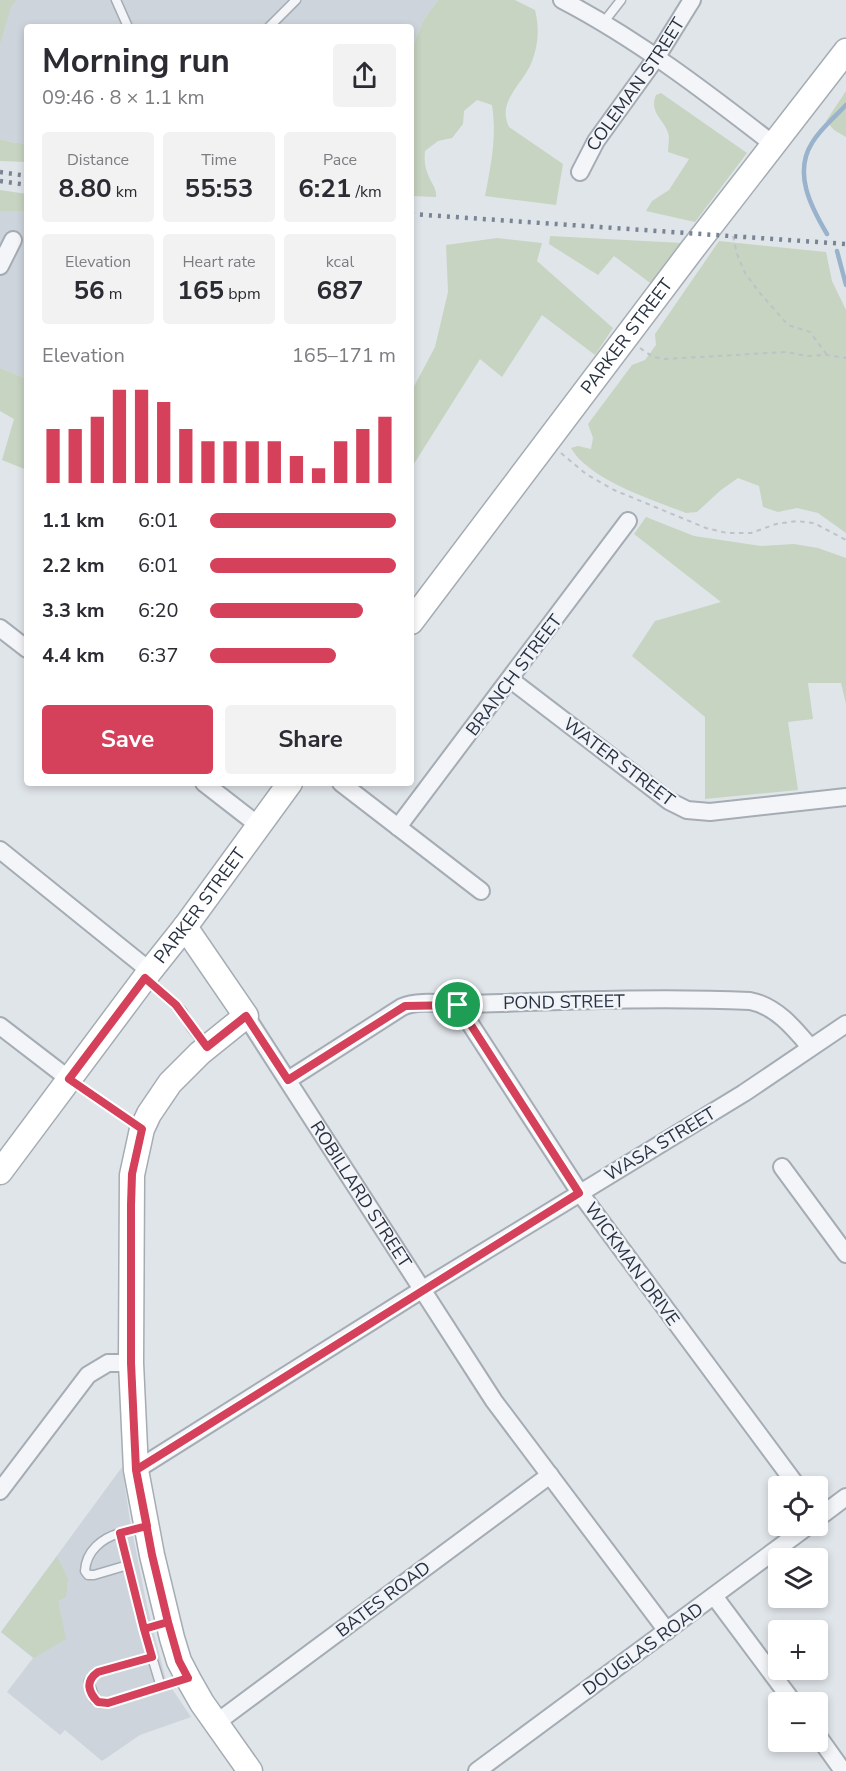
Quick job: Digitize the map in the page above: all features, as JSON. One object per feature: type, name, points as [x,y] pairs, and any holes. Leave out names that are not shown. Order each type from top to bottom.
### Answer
[{"type":"main road","name":"PARKER STREET","points":[[414,618],[625,338],[846,51]]},
{"type":"main road","name":"PARKER STREET","points":[[0,1172],[185,927],[288,786]]},
{"type":"main road","name":"ROBILLARD STREET","points":[[185,927],[246,1016]]},
{"type":"main road","points":[[246,1016],[207,1047],[170,1083],[149,1114],[142,1129],[132,1174],[131,1363],[136,1470],[168,1622],[179,1661],[216,1723],[250,1771]]},
{"type":"street","name":"COLEMAN STREET","points":[[580,172],[596,141],[656,58],[692,0]]},
{"type":"street","points":[[572,2],[704,91],[773,144]]},
{"type":"street","points":[[0,266],[13,240]]},
{"type":"street","name":"BRANCH STREET","points":[[398,827],[511,680],[628,521]]},
{"type":"street","points":[[0,628],[24,647]]},
{"type":"street","name":"WATER STREET","points":[[511,680],[669,801],[687,810],[710,812],[846,797]]},
{"type":"street","points":[[208,786],[258,825]]},
{"type":"street","points":[[345,786],[481,891]]},
{"type":"street","points":[[0,850],[147,975]]},
{"type":"street","name":"POND STREET","points":[[288,1080],[405,1006],[597,1000],[750,1000],[773,1010],[790,1024],[810,1047]]},
{"type":"street","name":"WICKMAN DRIVE","points":[[458,1005],[579,1193],[789,1476]]},
{"type":"street","name":"ROBILLARD STREET","points":[[246,1016],[488,1391],[668,1631]]},
{"type":"street","name":"WASA STREET","points":[[136,1470],[423,1289],[744,1093],[846,1024]]},
{"type":"street","points":[[0,1026],[69,1079]]},
{"type":"street","points":[[782,1167],[846,1254]]},
{"type":"street","points":[[0,1491],[88,1375],[108,1363],[131,1363]]},
{"type":"street","name":"BATES ROAD","points":[[216,1723],[550,1475]]},
{"type":"street","name":"DOUGLAS ROAD","points":[[828,1510],[846,1497]]},
{"type":"street","name":"DOUGLAS ROAD","points":[[477,1771],[793,1536]]},
{"type":"street","points":[[714,1596],[786,1692]]},
{"type":"street","points":[[828,1750],[843,1771]]},
{"type":"lane","points":[[116,0],[127,24]]},
{"type":"lane","points":[[272,24],[296,0]]},
{"type":"lane","points":[[603,23],[621,0]]},
{"type":"lane","points":[[147,975],[176,1005],[207,1047]]},
{"type":"lane","points":[[69,1079],[142,1129]]},
{"type":"lane","points":[[128,1565],[94,1575],[88,1575],[85,1571],[86,1562],[98,1544],[108,1536],[147,1526]]},
{"type":"lane","points":[[120,1533],[161,1687]]},
{"type":"lane","points":[[144,1629],[168,1622]]},
{"type":"lane","points":[[152,1657],[98,1672],[90,1678],[89,1683],[95,1700],[101,1703],[188,1678]]},
{"type":"path","points":[[733,236],[745,273],[759,292],[788,325],[810,332],[827,355]]},
{"type":"path","points":[[625,338],[653,357],[665,359],[786,352],[807,356],[827,355],[846,358]]},
{"type":"path","points":[[547,442],[586,474],[614,490],[706,528],[727,533],[750,533],[776,524],[797,521],[814,524],[846,540]]},
{"type":"shaded area","points":[[0,0],[438,0],[423,21],[414,44],[414,24],[24,24],[24,144],[0,139]]},
{"type":"shaded area","points":[[0,205],[16,211],[24,211],[24,378],[0,368]]},
{"type":"shaded area","points":[[122,1467],[147,1606],[166,1680],[191,1717],[140,1735],[102,1761],[65,1730],[60,1735],[7,1692],[33,1658],[1,1632]]},
{"type":"green space","points":[[0,0],[16,0],[11,7],[0,44]]},
{"type":"green space","points":[[438,0],[515,0],[535,10],[538,32],[535,52],[530,66],[511,95],[506,118],[509,127],[563,164],[556,205],[485,196],[493,150],[494,128],[492,105],[477,100],[464,111],[463,124],[452,138],[438,141],[425,151],[426,167],[436,197],[414,196],[414,44],[423,21]]},
{"type":"green space","points":[[846,91],[846,137],[834,130],[826,121]]},
{"type":"green space","points":[[661,93],[747,153],[695,222],[646,211],[652,201],[669,190],[689,159],[668,152],[668,131],[654,107],[656,95]]},
{"type":"green space","points":[[0,139],[24,144],[24,162],[0,161]]},
{"type":"green space","points":[[0,190],[24,194],[24,211],[0,211]]},
{"type":"green space","points":[[550,236],[682,243],[653,285],[614,256],[598,275],[549,244]]},
{"type":"green space","points":[[497,238],[542,243],[537,261],[613,328],[595,355],[542,315],[502,377],[480,359],[414,464],[414,386],[435,347],[448,292],[446,245]]},
{"type":"green space","points":[[719,241],[826,252],[832,281],[846,310],[846,533],[818,513],[797,508],[778,512],[763,507],[759,486],[738,478],[697,512],[686,513],[623,488],[607,479],[592,470],[571,448],[578,446],[591,449],[593,438],[588,424],[632,365],[645,360],[656,345],[655,334]]},
{"type":"green space","points":[[0,368],[24,378],[24,469],[2,460],[14,419],[0,411]]},
{"type":"green space","points":[[646,517],[694,536],[761,546],[794,544],[818,548],[846,558],[846,704],[841,683],[808,683],[813,719],[788,722],[798,790],[705,799],[705,717],[632,656],[655,621],[721,602],[634,534]]},
{"type":"green space","points":[[57,1556],[68,1579],[66,1597],[58,1601],[66,1639],[34,1658],[1,1632]]},
{"type":"waterway","points":[[827,234],[806,190],[804,166],[815,138],[846,105]]},
{"type":"waterway","points":[[837,251],[846,285]]},
{"type":"railway","points":[[0,172],[24,176]]},
{"type":"railway","points":[[0,181],[24,185]]},
{"type":"railway","points":[[414,214],[846,244]]},
{"type":"route","points":[[458,1005],[410,1004],[405,1006],[288,1080],[246,1016],[207,1047],[182,1011],[167,995],[145,978],[69,1079],[142,1129],[132,1174],[131,1205],[131,1363],[136,1470],[147,1526],[152,1555],[168,1622],[144,1629],[152,1657],[98,1672],[90,1678],[89,1683],[93,1696],[98,1702],[108,1703],[188,1678],[179,1661],[168,1622],[144,1629],[131,1579],[120,1533],[147,1526],[136,1470],[579,1193],[458,1005]]}]
